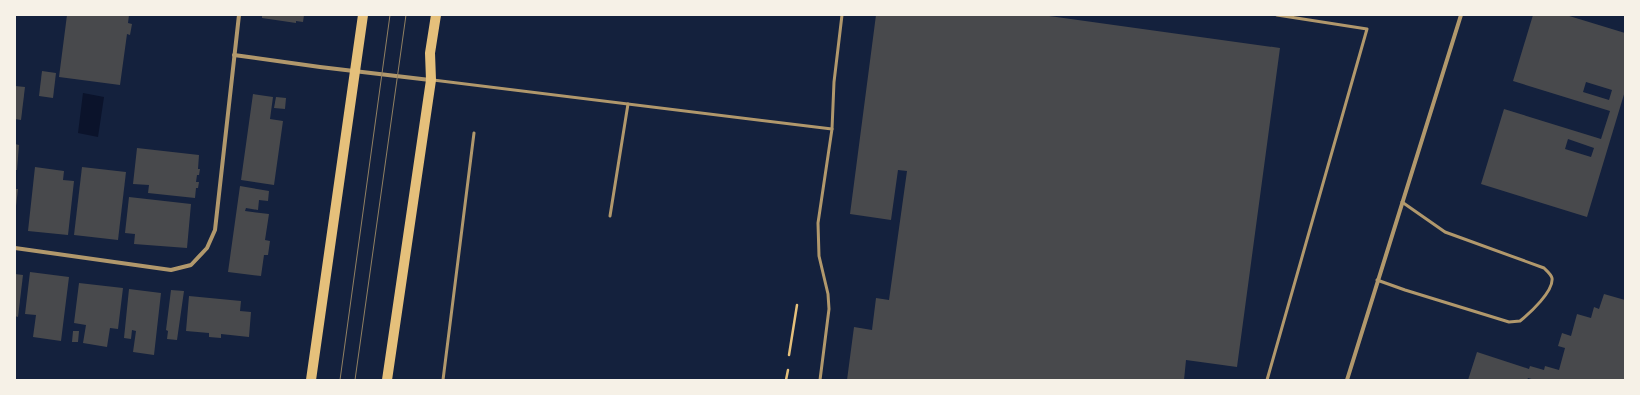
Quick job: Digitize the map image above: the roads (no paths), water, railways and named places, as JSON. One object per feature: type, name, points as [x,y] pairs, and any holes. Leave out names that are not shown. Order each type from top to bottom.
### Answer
[{"type":"main road","points":[[311,380],[363,15]]},
{"type":"main road","points":[[387,380],[431,80],[430,53],[436,15]]},
{"type":"street","points":[[15,248],[171,270],[191,265],[207,248],[215,230],[239,15]]},
{"type":"street","points":[[1347,380],[1461,15]]},
{"type":"street","points":[[234,55],[356,72],[431,80]]},
{"type":"lane","points":[[820,380],[829,309],[828,294],[819,256],[818,223],[832,129],[834,82],[842,15]]},
{"type":"lane","points":[[1267,380],[1367,29],[1277,15]]},
{"type":"lane","points":[[431,80],[832,129]]},
{"type":"lane","points":[[610,216],[628,104]]},
{"type":"lane","points":[[443,380],[474,133]]},
{"type":"lane","points":[[1377,280],[1508,322],[1520,321],[1550,290],[1552,280],[1551,276],[1544,268],[1445,232],[1402,202]]},
{"type":"water","points":[[83,93],[104,97],[98,137],[78,133]]},
{"type":"tram line","points":[[340,380],[390,15]]},
{"type":"tram line","points":[[355,380],[406,15]]}]
